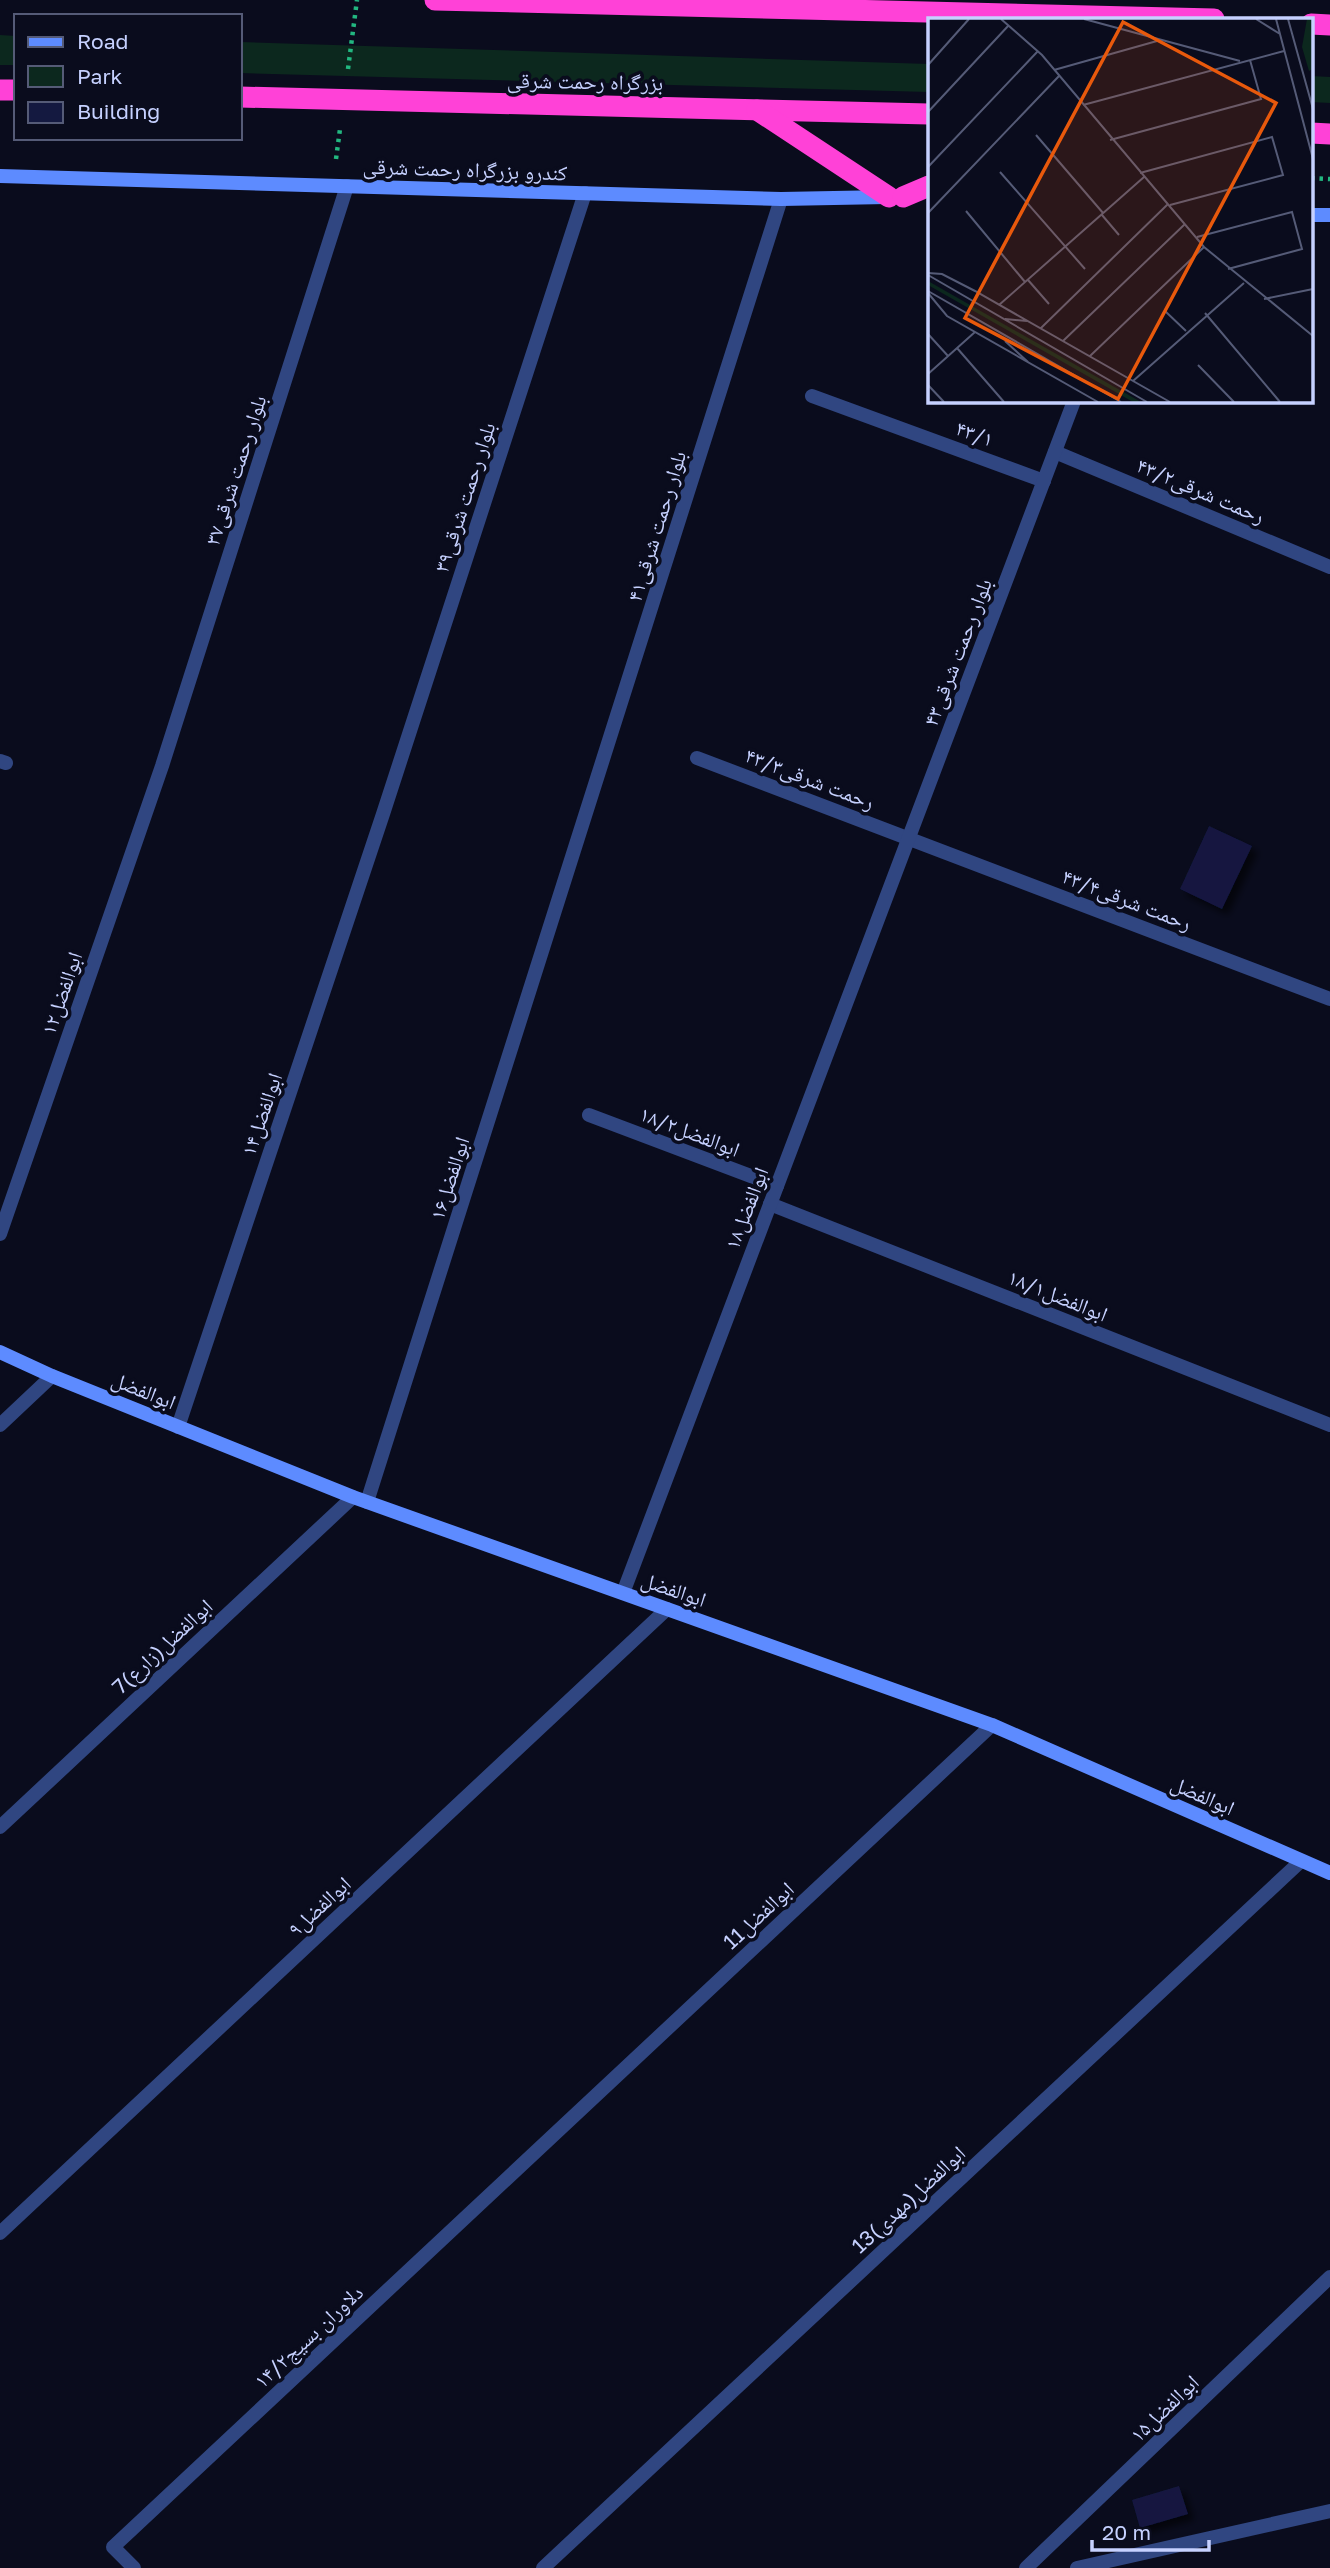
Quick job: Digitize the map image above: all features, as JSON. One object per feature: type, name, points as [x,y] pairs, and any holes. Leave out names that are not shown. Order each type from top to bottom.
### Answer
[{"type":"highway","points":[[435,0],[1168,18]]},
{"type":"highway","points":[[1019,0],[1075,16]]},
{"type":"highway","points":[[1312,24],[1330,25]]},
{"type":"highway","name":"بزرگراه رحمت شرقی","points":[[242,97],[928,114]]},
{"type":"highway","points":[[757,110],[896,197],[928,186]]},
{"type":"highway","points":[[1312,133],[1330,134]]},
{"type":"street","name":"کندرو بزرگراه رحمت شرقی","points":[[0,176],[781,199],[928,199]]},
{"type":"street","name":"بلوار رحمت شرقی۳۷","points":[[162,766],[347,186]]},
{"type":"street","name":"بلوار رحمت شرقی۳۹","points":[[383,814],[585,193]]},
{"type":"street","name":"بلوار رحمت شرقی۴۱","points":[[570,866],[781,199]]},
{"type":"street","points":[[1312,215],[1330,215]]},
{"type":"street","name":"۴۳/۱","points":[[812,396],[1044,481]]},
{"type":"street","points":[[1055,452],[1074,402]]},
{"type":"street","name":"بلوار رحمت شرقی۴۳","points":[[908,838],[1055,452]]},
{"type":"street","name":"۴۳/۲رحمت شرقی","points":[[1055,452],[1330,567]]},
{"type":"street","name":"۴۳/۳رحمت شرقی","points":[[697,758],[908,838]]},
{"type":"street","name":"ابوالفضل۱۲","points":[[0,1234],[162,766]]},
{"type":"street","name":"ابوالفضل۱۴","points":[[178,1427],[383,814]]},
{"type":"street","name":"۴۳/۴رحمت شرقی","points":[[908,838],[1330,999]]},
{"type":"street","name":"ابوالفضل۱۸","points":[[623,1593],[908,838]]},
{"type":"street","name":"ابوالفضل۱۶","points":[[360,1499],[570,866]]},
{"type":"street","name":"۱۸/۲ابوالفضل","points":[[589,1115],[777,1186]]},
{"type":"street","name":"ابوالفضل۱۸/۱","points":[[770,1204],[1330,1425]]},
{"type":"street","name":"ابوالفضل","points":[[0,1352],[52,1376],[360,1499],[992,1725],[1330,1873]]},
{"type":"street","points":[[0,1425],[52,1376]]},
{"type":"street","name":"7ابوالفضل(زارع)","points":[[0,1827],[360,1499]]},
{"type":"street","name":"ابوالفضل۹","points":[[0,2233],[667,1609]]},
{"type":"street","name":"11ابوالفضل","points":[[553,2136],[992,1725]]},
{"type":"street","name":"13ابوالفضل(مهدی)","points":[[543,2568],[1300,1861]]},
{"type":"street","name":"۱۴/۲دلاوران بسیج","points":[[134,2568],[113,2547],[553,2136]]},
{"type":"street","name":"ابوالفضل۱۵","points":[[1027,2568],[1330,2277]]},
{"type":"street","points":[[1077,2568],[1330,2511]]},
{"type":"path","points":[[1312,178],[1330,179]]},
{"type":"green space","points":[[0,35],[14,36],[14,65],[0,65]]},
{"type":"green space","points":[[242,42],[928,64],[928,92],[242,73]]},
{"type":"green space","points":[[1312,76],[1330,77],[1330,103],[1312,102]]},
{"type":"building","points":[[1209,826],[1252,846],[1222,909],[1180,889]]},
{"type":"building","points":[[1179,2486],[1188,2514],[1140,2528],[1132,2500]]}]
